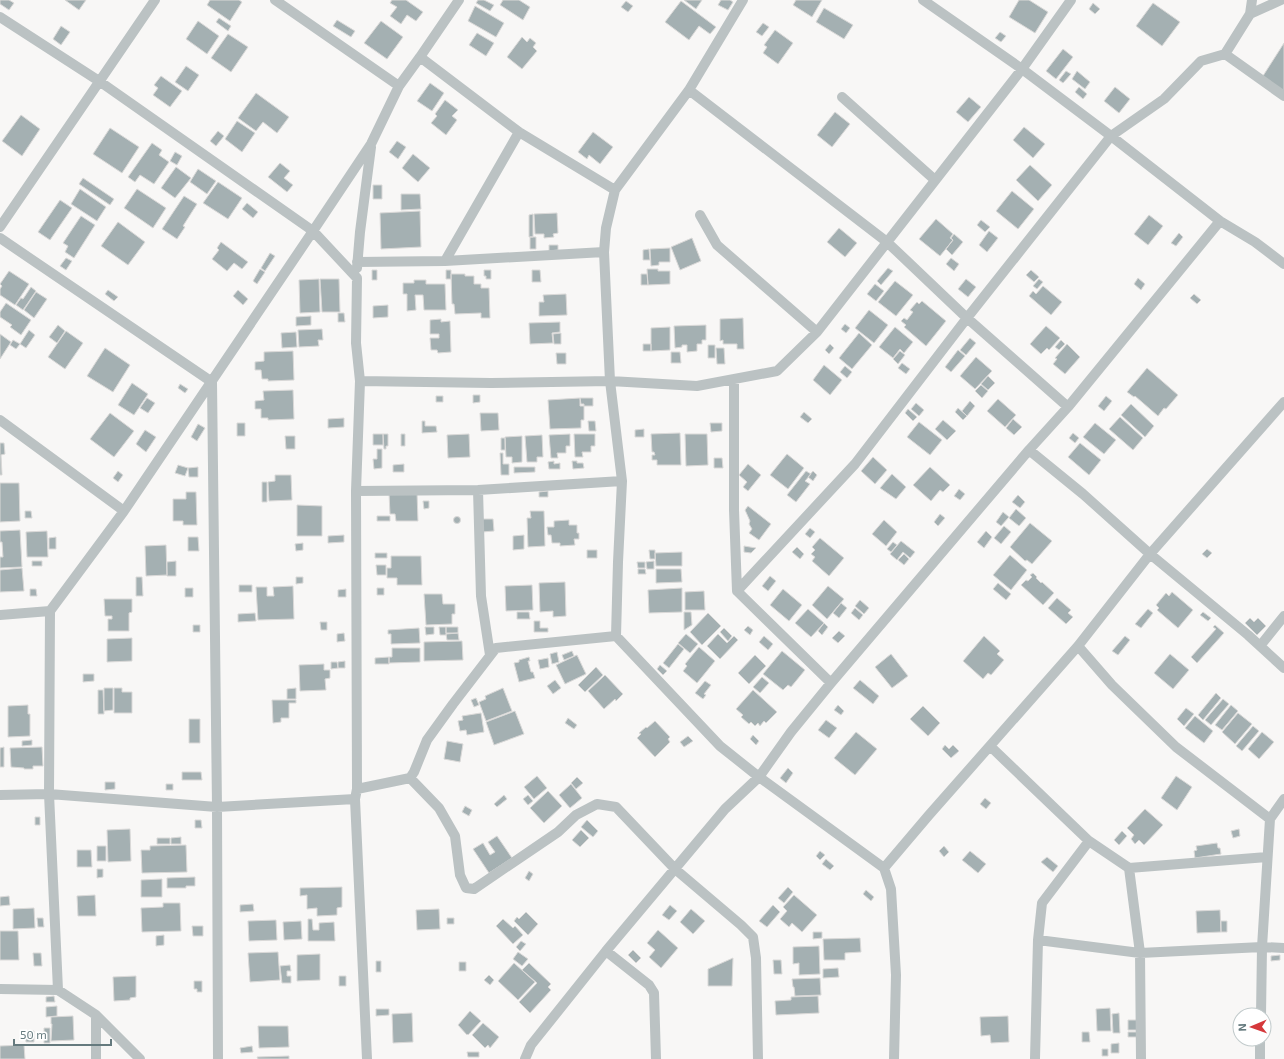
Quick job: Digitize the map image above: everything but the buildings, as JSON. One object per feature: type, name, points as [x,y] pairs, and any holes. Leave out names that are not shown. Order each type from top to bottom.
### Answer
[{"type":"street","points":[[0,227],[155,0]]},
{"type":"street","points":[[275,0],[399,86]]},
{"type":"street","points":[[58,990],[50,794],[50,611],[124,511],[313,232],[371,144],[399,86],[459,0]]},
{"type":"street","points":[[743,0],[689,90],[615,190],[606,228],[604,252],[610,380],[622,481],[616,636],[720,746],[759,777],[884,868],[891,889],[896,975],[894,1059]]},
{"type":"street","points":[[360,382],[491,383],[610,380],[697,386],[777,371],[817,332],[1022,69],[1071,0]]},
{"type":"street","points":[[737,591],[855,464],[967,318],[1111,136],[1164,99],[1201,61],[1225,54],[1250,14],[1252,0]]},
{"type":"street","points":[[1250,14],[1281,0]]},
{"type":"street","points":[[930,2],[1111,136],[1220,221],[1255,242],[1284,264]]},
{"type":"street","points":[[0,17],[99,81],[313,232],[357,278]]},
{"type":"street","points":[[1225,54],[1284,96]]},
{"type":"street","points":[[420,57],[519,132],[615,190]]},
{"type":"street","points":[[689,90],[887,242],[967,318],[1068,407]]},
{"type":"street","points":[[842,97],[935,180]]},
{"type":"street","points":[[445,261],[519,132]]},
{"type":"street","points":[[366,1059],[356,794],[356,491],[360,382],[356,343],[357,262],[371,144]]},
{"type":"street","points":[[700,215],[717,244],[817,332]]},
{"type":"street","points":[[525,1059],[531,1045],[606,951],[725,809],[759,777],[791,732],[831,683],[1029,450],[1068,407],[1220,221]]},
{"type":"street","points":[[0,238],[212,382]]},
{"type":"street","points":[[357,262],[445,261],[604,252]]},
{"type":"street","points":[[734,379],[734,510],[737,591],[831,683]]},
{"type":"street","points":[[212,382],[217,807],[218,1059]]},
{"type":"street","points":[[884,868],[1078,646],[1150,554],[1284,402]]},
{"type":"street","points":[[0,420],[124,511]]},
{"type":"street","points":[[1029,450],[1083,494],[1150,554],[1248,635],[1284,668]]},
{"type":"street","points":[[356,491],[478,490],[622,481]]},
{"type":"street","points":[[478,490],[481,596],[490,655]]},
{"type":"street","points":[[0,615],[50,611]]},
{"type":"street","points":[[1260,646],[1284,616]]},
{"type":"street","points":[[0,795],[50,794],[217,807],[356,794],[410,778],[414,772],[427,740],[496,648],[616,636]]},
{"type":"street","points":[[1078,646],[1112,685],[1176,747],[1270,818]]},
{"type":"street","points":[[990,746],[1089,841],[1130,868],[1267,857]]},
{"type":"street","points":[[410,778],[439,808],[455,836],[460,874],[466,888],[474,889],[558,832],[576,814],[597,804],[616,808],[675,869],[741,925],[752,937],[756,958],[758,1059]]},
{"type":"street","points":[[1261,1007],[1262,947],[1270,818],[1284,799]]},
{"type":"street","points":[[1035,1059],[1038,940],[1042,903],[1089,841]]},
{"type":"street","points":[[1130,868],[1140,953],[1141,1059]]},
{"type":"street","points":[[1038,940],[1140,953],[1262,947],[1284,948]]},
{"type":"street","points":[[606,951],[649,985],[654,993],[656,1059]]},
{"type":"street","points":[[0,989],[58,990],[96,1015],[140,1059]]},
{"type":"street","points":[[96,1015],[96,1059]]},
{"type":"street","points":[[1260,1047],[1260,1059]]}]
